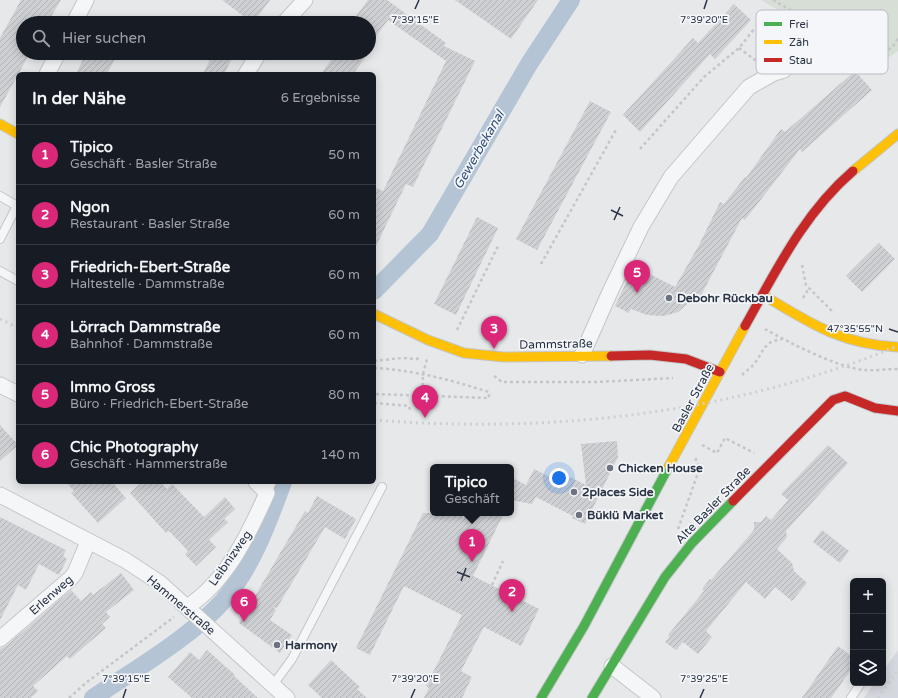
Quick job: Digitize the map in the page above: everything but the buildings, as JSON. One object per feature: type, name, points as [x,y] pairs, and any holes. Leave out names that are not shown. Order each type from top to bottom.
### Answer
[{"type":"main road","points":[[0,124],[16,131]]},
{"type":"main road","name":"Basler Straße","points":[[541,698],[584,626],[720,372],[796,236],[814,212],[842,181],[898,134]]},
{"type":"main road","points":[[763,295],[830,333],[853,342],[876,347],[898,347]]},
{"type":"main road","name":"Dammstraße","points":[[377,316],[428,340],[464,353],[503,357],[582,355],[657,356],[686,359],[720,372]]},
{"type":"main road","name":"Alte Basler Straße","points":[[592,698],[665,577],[692,543],[833,400],[845,396],[876,408],[898,411]]},
{"type":"street","points":[[78,16],[86,0]]},
{"type":"street","points":[[290,16],[305,0]]},
{"type":"street","points":[[48,72],[54,60]]},
{"type":"street","points":[[247,72],[255,60]]},
{"type":"street","points":[[582,355],[641,227],[671,178],[749,87],[773,74]]},
{"type":"street","points":[[0,385],[16,393]]},
{"type":"street","name":"Leibnizweg","points":[[190,610],[222,573],[238,551],[249,534],[270,487]]},
{"type":"street","name":"Hammerstraße","points":[[0,495],[125,560],[160,584],[287,698]]},
{"type":"street","name":"Erlenweg","points":[[0,639],[71,578],[75,573],[88,542]]},
{"type":"street","points":[[612,666],[653,698]]},
{"type":"lane","points":[[0,196],[16,204]]},
{"type":"lane","points":[[0,239],[16,209]]},
{"type":"lane","points":[[0,271],[16,280]]},
{"type":"lane","points":[[274,685],[292,659],[382,487]]},
{"type":"lane","points":[[851,698],[859,686]]},
{"type":"path","points":[[773,0],[790,10]]},
{"type":"path","points":[[640,149],[704,77],[739,48],[755,28]]},
{"type":"path","points":[[888,50],[892,48],[898,39]]},
{"type":"path","points":[[739,48],[756,58]]},
{"type":"path","points":[[541,264],[617,128]]},
{"type":"path","points":[[458,328],[498,246]]},
{"type":"path","points":[[809,288],[832,311],[838,314]]},
{"type":"path","points":[[720,372],[736,379],[755,364],[762,349],[772,340],[782,339],[826,359],[864,370],[898,369]]},
{"type":"path","points":[[376,361],[402,358],[417,359],[423,353]]},
{"type":"path","points":[[422,410],[423,374],[428,355]]},
{"type":"path","points":[[376,368],[401,370],[423,374],[489,392],[489,398],[376,394]]},
{"type":"path","points":[[491,375],[502,382],[610,382],[676,378]]},
{"type":"path","points":[[376,402],[409,406],[410,410]]},
{"type":"path","points":[[684,439],[717,453],[725,438],[744,446]]},
{"type":"path","points":[[677,532],[699,468],[698,463],[684,439]]},
{"type":"path","points":[[492,586],[503,561]]},
{"type":"path","points":[[69,698],[88,682],[190,610]]},
{"type":"shaded area","points":[[761,0],[898,0],[898,51],[888,58],[888,10],[778,10]]},
{"type":"shaded area","points":[[898,650],[898,698],[864,698],[872,686],[886,686],[886,667]]},
{"type":"waterway","name":"Gewerbekanal","points":[[376,289],[430,234],[529,64],[571,0]]},
{"type":"waterway","name":"Gewerbekanal","points":[[93,698],[179,640],[223,601],[251,559],[265,529],[282,484]]},
{"type":"railway","points":[[0,319],[16,327]]},
{"type":"railway","points":[[376,420],[441,424],[508,424],[574,421],[640,414],[706,403],[771,388],[835,369],[898,346]]},
{"type":"railway","points":[[878,698],[898,670]]},
{"type":"traffic: fast","points":[[541,698],[584,626],[669,466]]},
{"type":"traffic: fast","points":[[592,698],[665,577],[692,543],[733,501]]},
{"type":"traffic: slow","points":[[0,124],[16,133]]},
{"type":"traffic: slow","points":[[853,171],[898,134]]},
{"type":"traffic: slow","points":[[763,295],[796,315],[827,331],[860,342],[898,347]]},
{"type":"traffic: slow","points":[[376,315],[428,340],[464,353],[503,357],[611,356]]},
{"type":"traffic: slow","points":[[669,466],[745,326]]},
{"type":"traffic: jam","points":[[745,326],[780,264],[805,224],[836,187],[853,171]]},
{"type":"traffic: jam","points":[[611,356],[650,355],[686,359],[720,372]]},
{"type":"traffic: jam","points":[[733,501],[833,400],[845,396],[875,408],[898,411]]},
{"type":"place","name":"Immo Gross","points":[[637,293]]},
{"type":"place","name":"Debohr Rückbau","points":[[669,298]]},
{"type":"place","name":"Friedrich-Ebert-Straße","points":[[494,349]]},
{"type":"place","name":"Lörrach Dammstraße","points":[[425,418]]},
{"type":"place","name":"Chicken House","points":[[610,468]]},
{"type":"place","name":"2places Side","points":[[574,492]]},
{"type":"place","name":"Büklü Market","points":[[579,515]]},
{"type":"place","name":"Tipico","points":[[472,562]]},
{"type":"place","name":"Ngon","points":[[512,612]]},
{"type":"place","name":"Chic Photography","points":[[244,622]]},
{"type":"place","name":"Harmony","points":[[277,645]]}]
